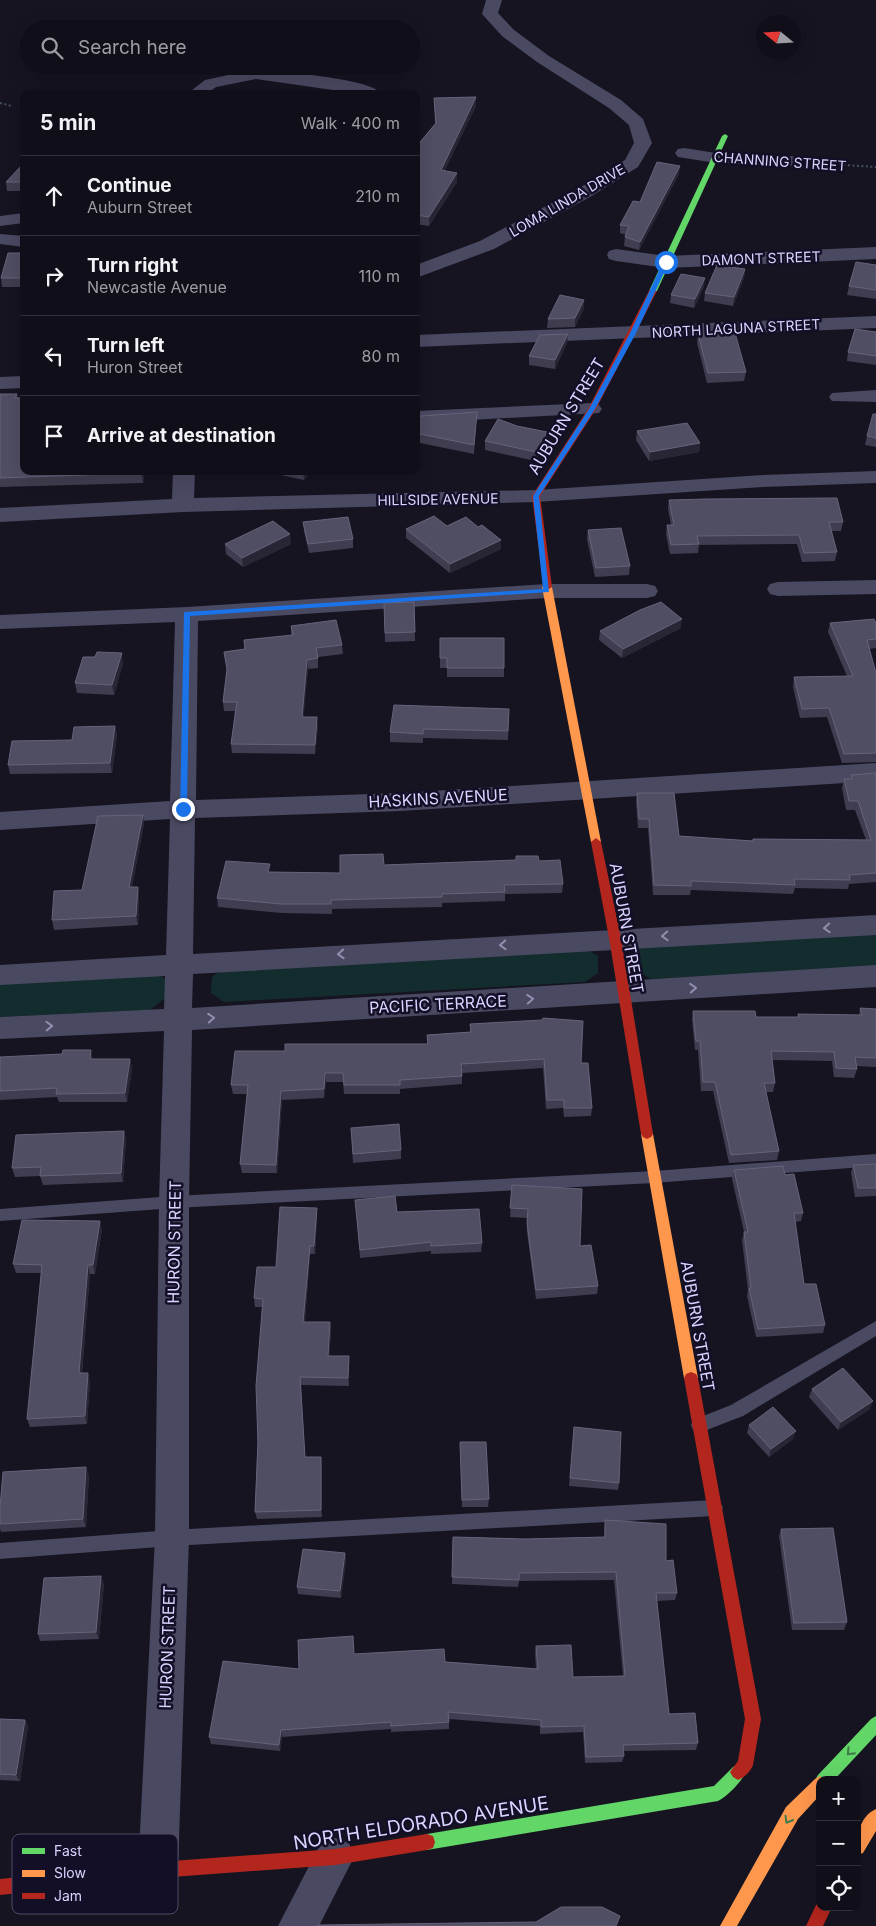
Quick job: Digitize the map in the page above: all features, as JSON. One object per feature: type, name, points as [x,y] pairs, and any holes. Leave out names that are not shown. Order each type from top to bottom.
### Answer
[{"type":"street","name":"LOMA LINDA DRIVE","points":[[420,270],[487,245],[584,193],[632,163],[643,143],[637,123],[615,104],[543,59],[508,32],[490,14],[494,0]]},
{"type":"street","points":[[201,90],[211,83],[251,75]]},
{"type":"street","points":[[264,75],[360,87],[366,90]]},
{"type":"street","name":"AUBURN STREET","points":[[725,136],[633,333],[592,409],[536,496],[547,591],[614,938],[654,1177],[753,1719],[745,1765]]},
{"type":"street","name":"CHANNING STREET","points":[[684,153],[716,158],[790,161]]},
{"type":"street","points":[[0,221],[20,218]]},
{"type":"street","points":[[0,239],[20,242]]},
{"type":"street","name":"DAMONT STREET","points":[[616,255],[666,262],[876,253]]},
{"type":"street","name":"NORTH LAGUNA STREET","points":[[420,341],[876,322]]},
{"type":"street","points":[[0,383],[20,382]]},
{"type":"street","points":[[838,397],[876,396]]},
{"type":"street","points":[[420,417],[592,409]]},
{"type":"street","points":[[184,475],[184,505]]},
{"type":"street","points":[[872,477],[876,500]]},
{"type":"street","name":"HILLSIDE AVENUE","points":[[0,515],[184,505],[536,496],[763,481],[872,477]]},
{"type":"street","points":[[778,589],[876,587]]},
{"type":"street","points":[[0,622],[187,614],[547,591],[647,592]]},
{"type":"street","name":"HURON STREET","points":[[160,1834],[172,1538],[174,1202],[187,614]]},
{"type":"street","name":"HASKINS AVENUE","points":[[0,821],[183,809],[400,802],[876,772]]},
{"type":"street","points":[[0,975],[614,938],[876,925]]},
{"type":"street","name":"PACIFIC TERRACE","points":[[0,1028],[462,1004],[876,976]]},
{"type":"street","points":[[827,1776],[876,1724]]},
{"type":"street","name":"NORTH ELDORADO AVENUE","points":[[178,1869],[335,1857],[718,1793],[745,1765]]},
{"type":"street","points":[[728,1926],[792,1813],[816,1788]]},
{"type":"street","points":[[861,1841],[876,1817]]},
{"type":"street","points":[[298,1926],[335,1857]]},
{"type":"street","points":[[814,1926],[822,1911]]},
{"type":"lane","points":[[0,1215],[174,1202],[654,1177],[876,1160]]},
{"type":"lane","points":[[699,1425],[737,1411],[876,1328]]},
{"type":"lane","points":[[0,1551],[172,1538],[715,1508]]},
{"type":"path","points":[[0,103],[12,106]]},
{"type":"path","name":"CHANNING STREET","points":[[790,161],[876,168]]},
{"type":"green space","points":[[876,931],[876,966],[651,979],[637,971],[634,953],[647,944]]},
{"type":"green space","points":[[584,948],[598,956],[598,973],[585,982],[224,1002],[211,993],[212,977],[225,967]]},
{"type":"green space","points":[[152,972],[168,980],[165,998],[150,1010],[0,1017],[0,981]]},
{"type":"building","points":[[476,97],[441,170],[457,173],[429,217],[420,216],[420,142],[436,123],[434,98]]},
{"type":"building","points":[[657,162],[680,166],[640,242],[625,237],[629,226],[620,225],[633,201],[640,202]]},
{"type":"building","points":[[20,167],[20,182],[6,182]]},
{"type":"building","points":[[8,253],[20,253],[20,278],[1,278]]},
{"type":"building","points":[[856,262],[876,265],[876,290],[849,286]]},
{"type":"building","points":[[717,265],[745,269],[734,297],[705,293]]},
{"type":"building","points":[[681,274],[705,278],[695,299],[671,295]]},
{"type":"building","points":[[560,295],[584,300],[575,318],[548,319]]},
{"type":"building","points":[[855,329],[876,332],[876,356],[848,352]]},
{"type":"building","points":[[735,333],[746,372],[708,373],[698,334]]},
{"type":"building","points":[[568,334],[555,360],[529,356],[540,335]]},
{"type":"building","points":[[0,394],[17,394],[15,398],[20,398],[20,475],[85,475],[0,478]]},
{"type":"building","points":[[477,412],[474,445],[420,434],[421,416]]},
{"type":"building","points":[[873,414],[876,414],[876,438],[867,436]]},
{"type":"building","points":[[498,419],[517,426],[547,432],[536,452],[485,441]]},
{"type":"building","points":[[687,423],[700,443],[650,452],[637,431]]},
{"type":"building","points":[[837,498],[843,522],[829,522],[837,552],[804,553],[799,535],[697,536],[699,544],[671,545],[667,525],[674,525],[669,500]]},
{"type":"building","points":[[434,516],[447,526],[466,517],[478,527],[482,525],[501,540],[450,564],[406,529]]},
{"type":"building","points":[[348,517],[353,539],[308,544],[303,522]]},
{"type":"building","points":[[273,521],[290,534],[242,558],[225,544]]},
{"type":"building","points":[[621,528],[630,566],[596,568],[588,530]]},
{"type":"building","points":[[414,602],[415,632],[385,633],[384,603]]},
{"type":"building","points":[[661,602],[682,619],[623,649],[600,631],[640,610]]},
{"type":"building","points":[[874,619],[876,623],[876,639],[867,640],[876,673],[876,753],[844,754],[829,708],[802,709],[794,677],[853,676],[830,623]]},
{"type":"building","points":[[336,620],[342,645],[316,648],[318,658],[307,660],[302,717],[317,717],[315,745],[231,744],[237,702],[223,702],[227,669],[224,652],[245,649],[244,640],[293,635],[291,626]]},
{"type":"building","points":[[440,638],[504,638],[504,668],[447,668],[447,658],[440,658]]},
{"type":"building","points":[[97,652],[122,653],[112,685],[75,683],[83,657],[95,657]]},
{"type":"building","points":[[394,705],[509,709],[508,731],[423,729],[423,734],[390,732]]},
{"type":"building","points":[[115,726],[110,763],[8,765],[12,741],[72,740],[74,727]]},
{"type":"building","points":[[876,773],[876,873],[849,875],[850,880],[794,879],[795,885],[691,881],[691,886],[654,885],[649,819],[639,819],[637,793],[674,793],[679,836],[753,841],[753,839],[871,840],[858,801],[849,801],[844,779],[852,779],[851,775]]},
{"type":"building","points":[[143,815],[129,887],[138,887],[136,916],[52,920],[54,891],[82,890],[98,816]]},
{"type":"building","points":[[383,854],[384,865],[516,860],[516,856],[538,856],[539,861],[560,860],[563,884],[504,885],[505,892],[442,894],[442,897],[331,900],[331,904],[281,904],[217,898],[226,861],[270,864],[268,872],[340,873],[340,855]]},
{"type":"building","points":[[860,1008],[876,1009],[876,1058],[855,1057],[857,1069],[836,1068],[834,1052],[771,1051],[775,1083],[764,1083],[779,1151],[731,1155],[715,1082],[703,1082],[700,1041],[696,1041],[693,1011],[755,1011],[756,1017],[799,1017],[798,1014],[862,1015]]},
{"type":"building","points":[[543,1018],[583,1021],[581,1063],[588,1063],[592,1108],[564,1108],[564,1100],[547,1100],[544,1059],[461,1064],[462,1076],[400,1080],[400,1085],[344,1085],[343,1073],[325,1073],[324,1089],[281,1091],[276,1165],[240,1164],[248,1085],[231,1085],[235,1051],[285,1051],[285,1044],[428,1044],[427,1035],[471,1032],[470,1024],[542,1020]]},
{"type":"building","points":[[63,1050],[91,1050],[90,1059],[130,1059],[125,1093],[56,1094],[57,1088],[0,1091],[0,1057],[62,1054]]},
{"type":"building","points":[[399,1124],[401,1150],[353,1154],[351,1128]]},
{"type":"building","points":[[124,1131],[121,1173],[40,1176],[41,1167],[12,1168],[16,1135]]},
{"type":"building","points":[[876,1164],[876,1188],[858,1188],[853,1165]]},
{"type":"building","points":[[783,1166],[785,1175],[794,1174],[803,1213],[794,1213],[804,1284],[816,1284],[825,1325],[758,1329],[749,1288],[751,1288],[744,1232],[748,1232],[734,1170]]},
{"type":"building","points":[[512,1185],[582,1189],[580,1246],[591,1245],[598,1286],[536,1290],[527,1223],[528,1209],[510,1208]]},
{"type":"building","points":[[395,1196],[397,1212],[479,1209],[482,1243],[431,1246],[431,1242],[360,1250],[355,1200]]},
{"type":"building","points":[[280,1207],[317,1208],[314,1246],[310,1246],[303,1322],[330,1322],[328,1356],[349,1356],[348,1378],[300,1377],[305,1457],[321,1457],[321,1510],[255,1512],[258,1443],[256,1386],[263,1299],[254,1298],[257,1267],[276,1267]]},
{"type":"building","points":[[22,1220],[100,1221],[93,1265],[88,1265],[79,1373],[88,1373],[85,1416],[27,1419],[42,1265],[13,1264]]},
{"type":"building","points":[[843,1368],[873,1401],[841,1422],[812,1389]]},
{"type":"building","points":[[773,1407],[796,1431],[771,1449],[749,1425]]},
{"type":"building","points":[[574,1427],[621,1432],[619,1483],[570,1478]]},
{"type":"building","points":[[460,1442],[486,1442],[489,1499],[462,1500]]},
{"type":"building","points":[[86,1467],[83,1519],[0,1524],[3,1472]]},
{"type":"building","points":[[605,1520],[666,1524],[666,1561],[673,1560],[677,1593],[656,1593],[669,1714],[695,1713],[698,1743],[623,1745],[624,1756],[586,1757],[584,1726],[541,1727],[541,1720],[448,1712],[449,1722],[391,1726],[391,1722],[281,1730],[279,1745],[209,1737],[223,1661],[299,1669],[298,1640],[353,1636],[354,1654],[444,1649],[445,1662],[538,1669],[536,1646],[571,1645],[573,1677],[625,1676],[616,1572],[519,1573],[519,1580],[452,1577],[453,1537],[525,1539],[605,1537]]},
{"type":"building","points":[[833,1528],[847,1622],[794,1623],[781,1529]]},
{"type":"building","points":[[303,1549],[345,1553],[340,1591],[297,1587]]},
{"type":"building","points":[[101,1576],[96,1632],[38,1634],[44,1578]]},
{"type":"building","points":[[0,1719],[25,1720],[16,1775],[0,1774]]},
{"type":"building","points":[[561,1907],[602,1907],[620,1916],[616,1926],[317,1926],[536,1922]]},
{"type":"traffic: fast","points":[[653,291],[725,136]]},
{"type":"traffic: fast","points":[[827,1776],[876,1724]]},
{"type":"traffic: fast","points":[[427,1842],[718,1793],[738,1772]]},
{"type":"traffic: slow","points":[[547,587],[596,842]]},
{"type":"traffic: slow","points":[[647,1134],[691,1378]]},
{"type":"traffic: slow","points":[[728,1926],[792,1813],[816,1788]]},
{"type":"traffic: slow","points":[[861,1841],[876,1817]]},
{"type":"traffic: jam","points":[[547,587],[536,496],[592,409],[653,291]]},
{"type":"traffic: jam","points":[[596,842],[615,938],[647,1134]]},
{"type":"traffic: jam","points":[[691,1378],[753,1719],[745,1765],[738,1772]]},
{"type":"traffic: jam","points":[[178,1869],[335,1857],[427,1842]]},
{"type":"traffic: jam","points":[[0,1887],[12,1886]]},
{"type":"traffic: jam","points":[[814,1926],[822,1911]]},
{"type":"route","points":[[183,809],[187,614],[547,591],[536,496],[592,409],[633,333],[666,262]]}]
